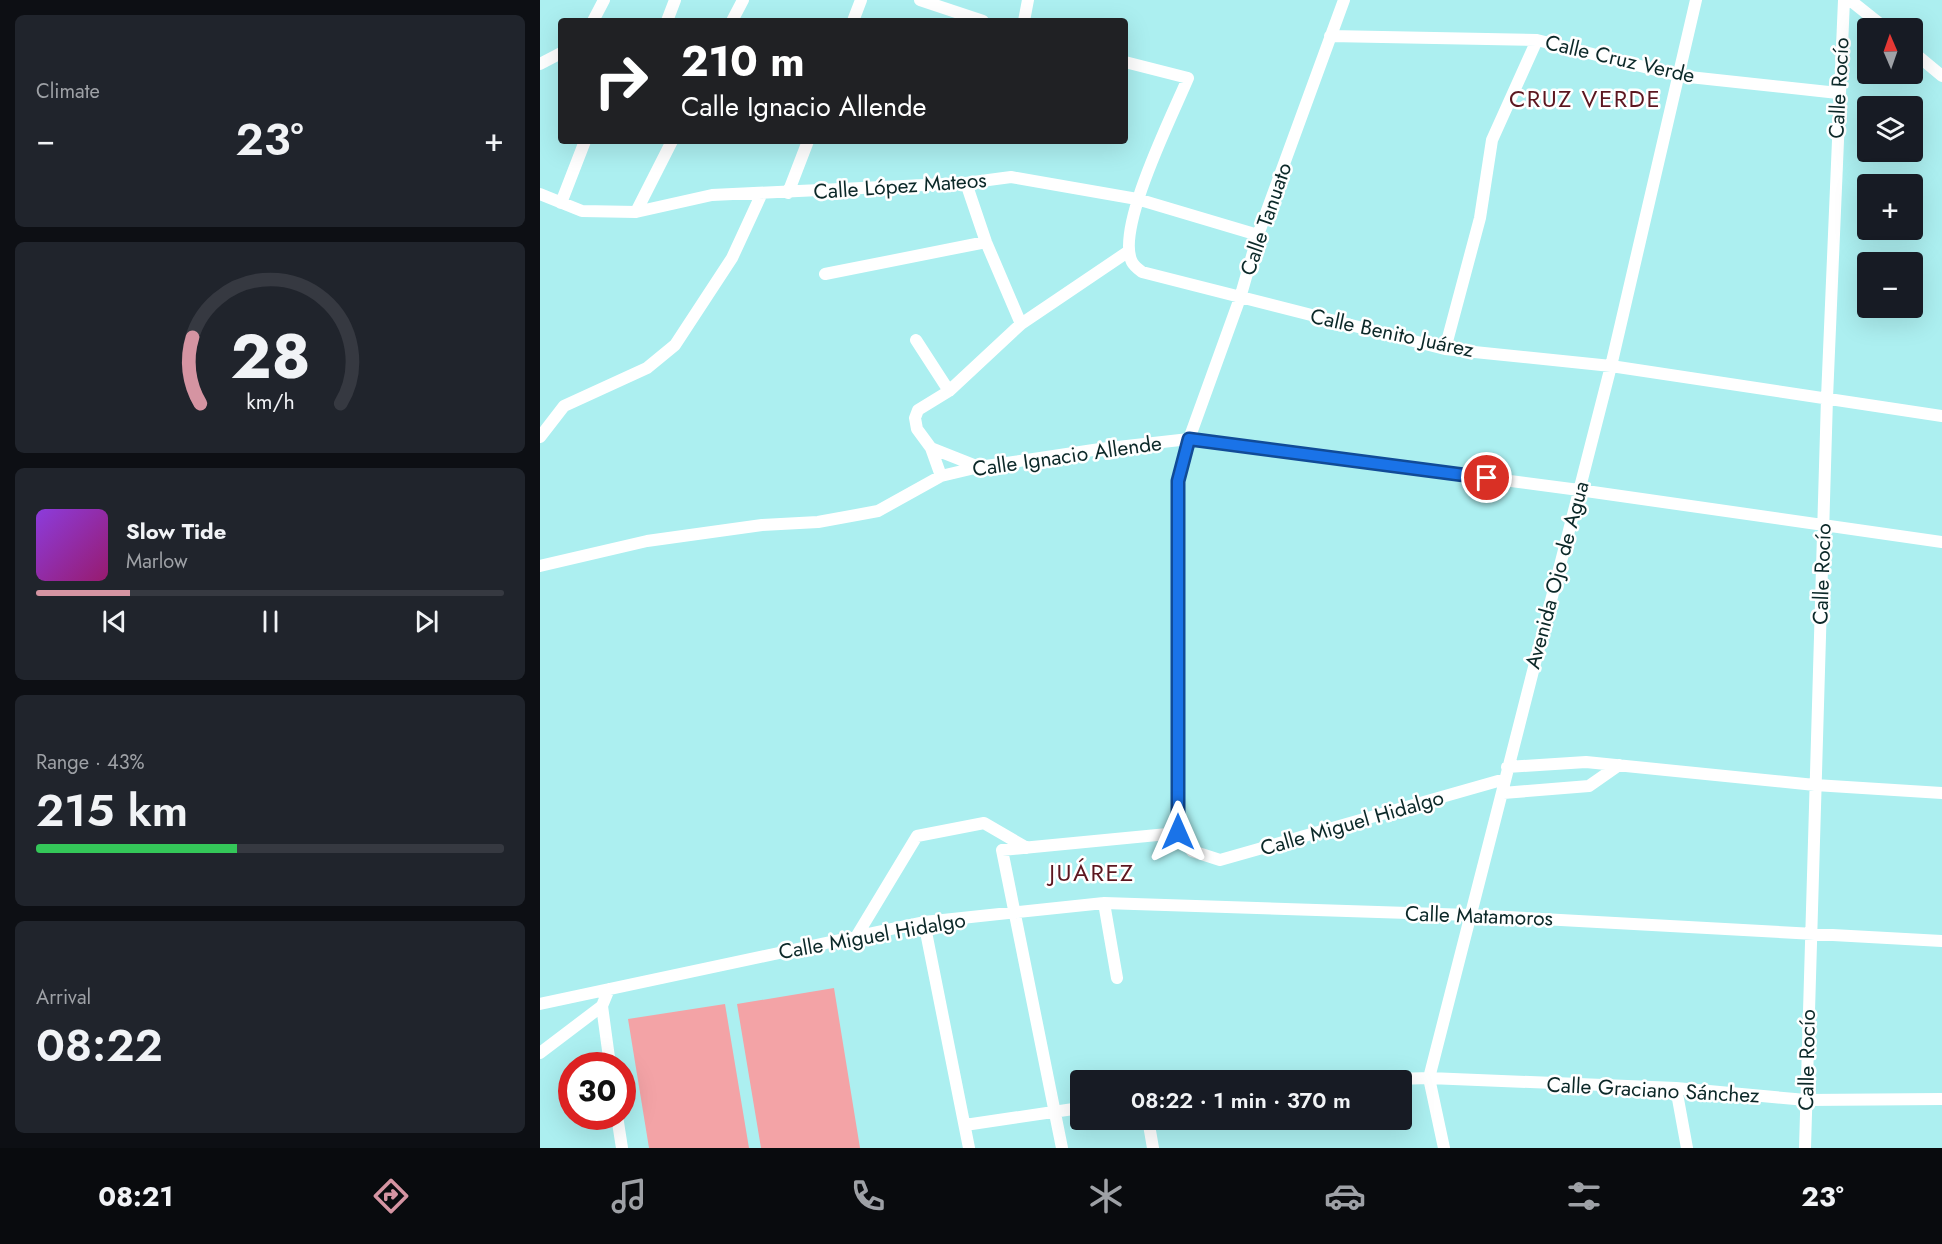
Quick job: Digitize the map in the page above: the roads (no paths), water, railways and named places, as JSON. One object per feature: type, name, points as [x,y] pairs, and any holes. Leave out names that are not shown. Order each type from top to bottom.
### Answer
[{"type":"street","points":[[595,18],[604,0]]},
{"type":"street","points":[[668,18],[675,0]]},
{"type":"street","points":[[734,18],[743,0]]},
{"type":"street","points":[[854,18],[861,0]]},
{"type":"street","points":[[920,0],[974,18]]},
{"type":"street","points":[[1025,18],[1028,0]]},
{"type":"street","name":"Calle Tanuato","points":[[1178,832],[1178,481],[1189,439],[1240,298],[1258,235],[1344,0]]},
{"type":"street","name":"Avenida Ojo de Agua","points":[[1444,1148],[1429,1078],[1611,366],[1696,0]]},
{"type":"street","name":"Calle Rocío","points":[[1805,1148],[1827,398],[1838,93],[1844,0]]},
{"type":"street","points":[[1850,0],[1872,18]]},
{"type":"street","name":"Calle Cruz Verde","points":[[1330,36],[1537,40],[1680,76],[1838,93]]},
{"type":"street","points":[[1446,349],[1480,218],[1492,140],[1537,40]]},
{"type":"street","points":[[540,64],[558,55]]},
{"type":"street","points":[[1923,60],[1942,76]]},
{"type":"street","points":[[941,476],[931,448],[917,429],[915,418],[918,410],[949,391],[1021,324],[1129,251],[1137,199],[1188,78],[1128,63]]},
{"type":"street","points":[[561,203],[584,144]]},
{"type":"street","points":[[636,212],[670,144]]},
{"type":"street","points":[[788,193],[807,144]]},
{"type":"street","name":"Calle López Mateos","points":[[540,194],[582,211],[636,212],[712,195],[966,183],[1011,177],[1137,199],[1258,235]]},
{"type":"street","points":[[966,183],[986,242],[1021,324]]},
{"type":"street","points":[[540,436],[564,406],[647,368],[675,345],[732,258],[762,194]]},
{"type":"street","points":[[825,274],[986,242]]},
{"type":"street","name":"Calle Benito Juárez","points":[[1129,251],[1132,264],[1142,272],[1446,349],[1611,366],[1942,417]]},
{"type":"street","points":[[916,340],[949,391]]},
{"type":"street","name":"Calle Ignacio Allende","points":[[540,566],[648,541],[762,525],[818,522],[878,511],[941,476],[979,467],[1100,449],[1189,439],[1579,490],[1942,542]]},
{"type":"street","points":[[931,448],[979,467]]},
{"type":"street","name":"Calle Miguel Hidalgo","points":[[1178,832],[1192,851],[1220,860],[1506,773],[1586,762],[1815,785],[1942,793]]},
{"type":"street","points":[[1503,793],[1589,786],[1619,765]]},
{"type":"street","points":[[856,937],[917,836],[984,823],[1027,848]]},
{"type":"street","points":[[1062,1148],[1002,850],[1178,832]]},
{"type":"street","points":[[1104,903],[1117,978]]},
{"type":"street","name":"Calle Matamoros","points":[[1016,913],[1104,903],[1470,915],[1942,941]]},
{"type":"street","name":"Calle Miguel Hidalgo","points":[[540,1004],[924,922],[1016,913]]},
{"type":"street","points":[[924,922],[969,1148]]},
{"type":"street","points":[[608,1052],[602,1006],[609,989]]},
{"type":"street","points":[[540,1053],[602,1006]]},
{"type":"street","name":"Calle Graciano Sánchez","points":[[1412,1079],[1676,1088],[1806,1100],[1942,1099]]},
{"type":"street","points":[[1676,1088],[1687,1148]]},
{"type":"street","points":[[965,1125],[1070,1109]]},
{"type":"street","points":[[619,1130],[622,1148]]},
{"type":"street","points":[[1150,1130],[1153,1148]]},
{"type":"district","name":"CRUZ VERDE","points":[[1585,98]]},
{"type":"district","name":"JUÁREZ","points":[[1092,872]]}]
